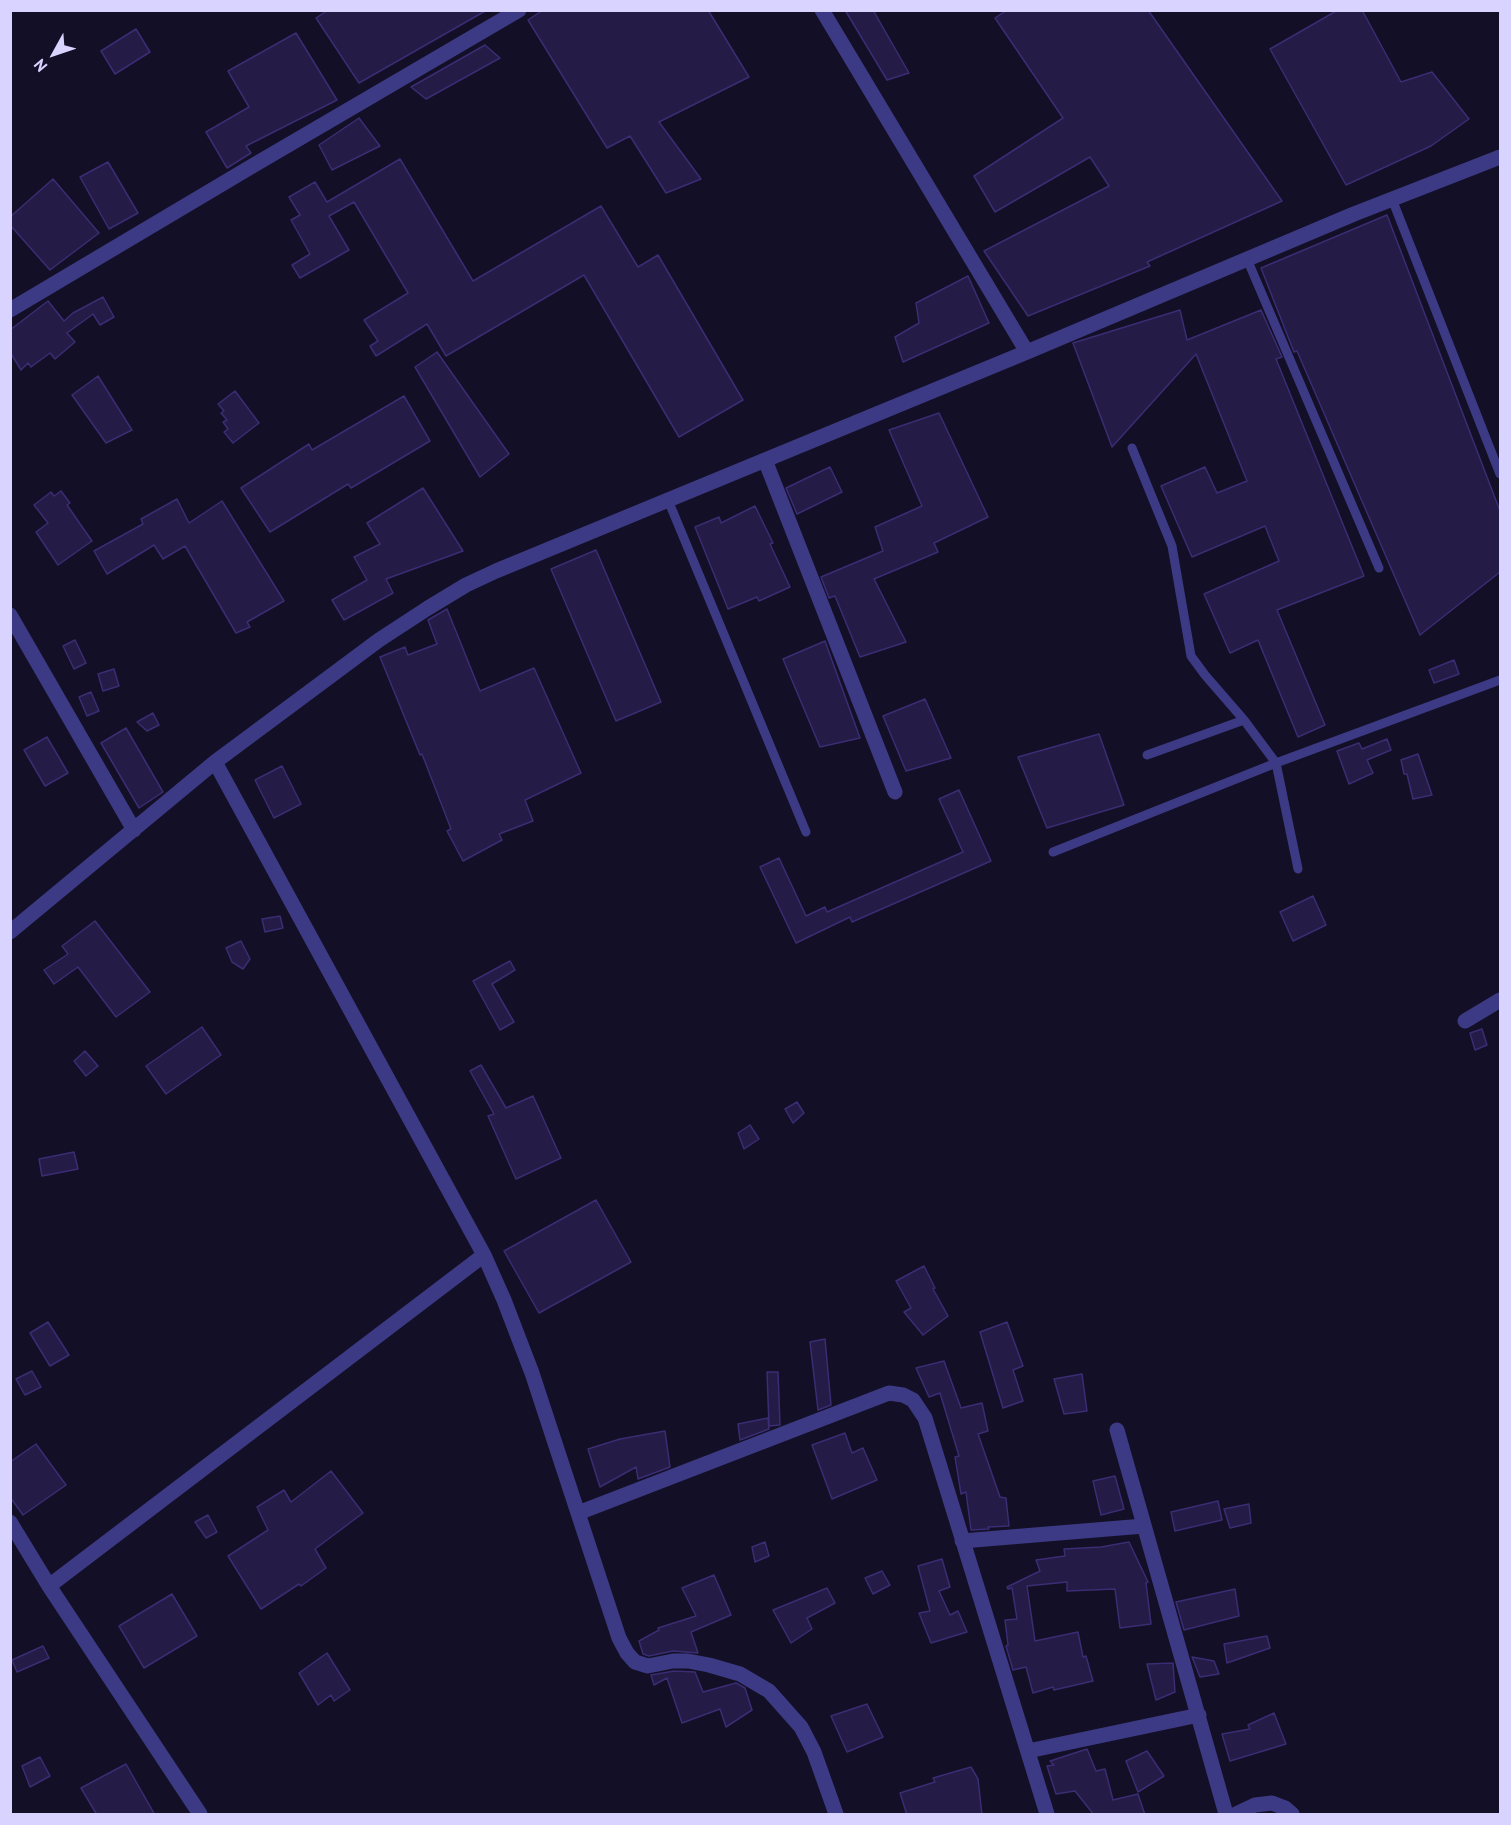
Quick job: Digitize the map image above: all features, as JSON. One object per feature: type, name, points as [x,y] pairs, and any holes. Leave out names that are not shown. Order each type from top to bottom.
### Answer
[{"type":"street","points":[[10,310],[519,10]]},
{"type":"street","points":[[822,10],[1027,352]]},
{"type":"street","points":[[10,932],[215,762],[354,658],[428,608],[496,571],[1392,199],[1500,157]]},
{"type":"street","points":[[765,460],[895,792]]},
{"type":"street","points":[[10,615],[134,830]]},
{"type":"street","points":[[215,762],[484,1255],[532,1374],[619,1638],[627,1653],[641,1665],[648,1666],[673,1661],[709,1665],[740,1674],[769,1691],[801,1727],[814,1752],[836,1815]]},
{"type":"street","points":[[1465,1021],[1500,1000]]},
{"type":"street","points":[[49,1586],[484,1255]]},
{"type":"street","points":[[578,1513],[889,1393],[903,1395],[913,1400],[925,1418],[1047,1815]]},
{"type":"street","points":[[1117,1430],[1226,1815]]},
{"type":"street","points":[[10,1522],[49,1586],[201,1815]]},
{"type":"street","points":[[962,1541],[1144,1526]]},
{"type":"street","points":[[1028,1751],[1199,1715]]},
{"type":"street","points":[[1236,1815],[1255,1805],[1272,1803],[1285,1808],[1292,1815]]},
{"type":"lane","points":[[1392,199],[1500,474]]},
{"type":"lane","points":[[1247,259],[1379,568]]},
{"type":"lane","points":[[1132,448],[1172,546],[1191,656],[1244,720],[1275,763],[1298,869]]},
{"type":"lane","points":[[668,500],[806,832]]},
{"type":"lane","points":[[1053,852],[1275,763],[1500,680]]},
{"type":"lane","points":[[1147,755],[1244,720]]},
{"type":"building","points":[[328,10],[487,10],[359,83],[316,18]]},
{"type":"building","points":[[543,10],[708,10],[749,77],[659,122],[701,179],[666,193],[630,136],[607,148],[528,20]]},
{"type":"building","points":[[845,10],[873,10],[909,73],[887,80]]},
{"type":"building","points":[[1007,10],[1148,10],[1282,201],[1147,262],[1150,266],[1028,316],[984,251],[1109,186],[1090,157],[995,212],[974,176],[1063,118],[995,18]]},
{"type":"building","points":[[1338,10],[1362,10],[1401,82],[1432,72],[1469,119],[1431,146],[1346,185],[1270,49]]},
{"type":"building","points":[[136,29],[150,52],[115,74],[101,51]]},
{"type":"building","points":[[296,33],[337,100],[246,146],[251,153],[227,168],[206,132],[249,107],[228,71]]},
{"type":"building","points":[[485,45],[500,58],[426,99],[411,87]]},
{"type":"building","points":[[359,118],[380,146],[332,170],[319,145]]},
{"type":"building","points":[[400,159],[473,281],[601,206],[638,267],[658,255],[743,400],[679,437],[584,275],[446,356],[427,324],[376,356],[370,346],[378,341],[364,320],[408,293],[354,202],[329,216],[349,250],[300,278],[292,265],[310,254],[291,220],[300,215],[289,197],[315,182],[327,202]]},
{"type":"building","points":[[108,162],[138,213],[109,229],[80,177]]},
{"type":"building","points":[[53,179],[99,233],[50,270],[10,225],[10,217]]},
{"type":"building","points":[[1387,215],[1500,511],[1500,572],[1420,635],[1297,351],[1294,352],[1261,268]]},
{"type":"building","points":[[968,276],[989,323],[903,362],[895,337],[919,323],[916,303]]},
{"type":"building","points":[[103,297],[114,317],[100,325],[93,314],[67,333],[75,342],[55,359],[50,353],[31,367],[28,363],[21,370],[10,352],[10,330],[48,301],[64,321],[73,313]]},
{"type":"building","points":[[1180,310],[1187,340],[1261,310],[1282,357],[1276,359],[1364,576],[1277,610],[1325,725],[1298,737],[1258,640],[1230,653],[1204,594],[1279,561],[1265,526],[1192,557],[1161,486],[1205,467],[1217,493],[1247,481],[1196,354],[1112,447],[1073,343]]},
{"type":"building","points":[[437,352],[509,454],[480,477],[415,367]]},
{"type":"building","points":[[98,376],[132,430],[106,443],[72,395]]},
{"type":"building","points":[[235,391],[259,423],[233,443],[224,432],[228,429],[223,422],[227,420],[218,404]]},
{"type":"building","points":[[404,396],[430,441],[351,488],[348,484],[270,532],[241,488],[309,444],[312,450]]},
{"type":"building","points":[[939,413],[988,517],[934,543],[938,552],[874,579],[906,642],[860,657],[835,596],[829,598],[821,577],[883,551],[875,527],[922,506],[889,430]]},
{"type":"building","points":[[830,467],[842,492],[797,514],[786,488]]},
{"type":"building","points":[[423,488],[463,551],[386,579],[393,593],[344,620],[332,600],[367,580],[354,557],[380,544],[367,523]]},
{"type":"building","points":[[61,491],[70,503],[67,505],[92,541],[58,565],[36,532],[48,523],[34,505],[51,492],[54,496]]},
{"type":"building","points":[[177,499],[189,523],[222,501],[284,601],[247,622],[250,627],[236,633],[185,546],[163,559],[154,545],[107,574],[94,551],[143,524],[141,519]]},
{"type":"building","points":[[755,506],[773,543],[770,544],[790,587],[759,601],[757,597],[728,609],[695,527],[719,517],[721,523]]},
{"type":"building","points":[[596,550],[661,702],[616,721],[551,569]]},
{"type":"building","points":[[447,609],[480,691],[534,668],[581,773],[525,800],[533,821],[499,834],[502,840],[463,861],[447,831],[451,829],[422,754],[420,755],[380,657],[405,647],[408,655],[437,644],[428,620]]},
{"type":"building","points":[[75,640],[86,663],[74,669],[63,646]]},
{"type":"building","points":[[825,641],[860,738],[820,747],[783,659]]},
{"type":"building","points":[[1454,660],[1459,674],[1434,683],[1429,670]]},
{"type":"building","points":[[114,669],[119,686],[103,691],[98,674]]},
{"type":"building","points":[[91,692],[99,711],[87,716],[79,697]]},
{"type":"building","points":[[925,699],[951,758],[906,771],[883,716]]},
{"type":"building","points":[[153,713],[159,725],[147,731],[137,722]]},
{"type":"building","points":[[126,728],[163,792],[139,808],[101,743]]},
{"type":"building","points":[[1099,734],[1124,805],[1047,828],[1018,757]]},
{"type":"building","points":[[47,737],[68,773],[45,786],[24,750]]},
{"type":"building","points":[[1387,739],[1391,750],[1367,760],[1373,773],[1349,784],[1337,751],[1359,743],[1362,749]]},
{"type":"building","points":[[1418,754],[1432,795],[1413,799],[1401,760]]},
{"type":"building","points":[[282,766],[301,804],[274,818],[255,780]]},
{"type":"building","points":[[959,790],[991,861],[852,922],[850,917],[796,943],[760,867],[779,858],[806,916],[825,907],[827,912],[963,852],[939,799]]},
{"type":"building","points":[[1313,896],[1326,925],[1293,941],[1280,912]]},
{"type":"building","points":[[280,916],[283,928],[265,932],[262,919]]},
{"type":"building","points":[[95,921],[150,992],[116,1017],[78,967],[54,984],[44,970],[68,954],[62,946]]},
{"type":"building","points":[[241,941],[250,959],[243,969],[232,962],[226,948]]},
{"type":"building","points":[[510,961],[515,970],[492,984],[514,1022],[500,1030],[473,981]]},
{"type":"building","points":[[202,1027],[221,1055],[166,1094],[146,1066]]},
{"type":"building","points":[[1482,1029],[1487,1045],[1475,1050],[1470,1033]]},
{"type":"building","points":[[85,1051],[98,1066],[86,1076],[74,1061]]},
{"type":"building","points":[[481,1065],[506,1108],[533,1096],[561,1158],[516,1179],[488,1116],[494,1114],[470,1071]]},
{"type":"building","points":[[797,1102],[804,1113],[793,1123],[785,1109]]},
{"type":"building","points":[[750,1125],[759,1139],[744,1149],[738,1133]]},
{"type":"building","points":[[74,1152],[78,1169],[42,1176],[39,1159]]},
{"type":"building","points":[[596,1200],[631,1262],[539,1313],[504,1251]]},
{"type":"building","points":[[924,1266],[935,1288],[933,1289],[948,1316],[923,1335],[904,1312],[911,1308],[896,1281]]},
{"type":"building","points":[[48,1322],[69,1355],[50,1366],[30,1333]]},
{"type":"building","points":[[1007,1322],[1023,1366],[1013,1370],[1023,1401],[1003,1408],[980,1332]]},
{"type":"building","points":[[825,1339],[831,1405],[818,1410],[810,1342]]},
{"type":"building","points":[[944,1361],[961,1408],[982,1403],[988,1431],[978,1434],[1000,1497],[1006,1498],[1009,1526],[971,1530],[966,1492],[961,1494],[955,1457],[959,1456],[940,1393],[929,1397],[916,1368]]},
{"type":"building","points":[[32,1371],[41,1387],[25,1395],[16,1379]]},
{"type":"building","points":[[767,1372],[778,1372],[780,1425],[769,1426]]},
{"type":"building","points":[[1082,1374],[1087,1411],[1064,1414],[1054,1379]]},
{"type":"building","points":[[768,1418],[769,1429],[740,1440],[738,1424]]},
{"type":"building","points":[[665,1431],[670,1467],[638,1479],[636,1467],[600,1487],[588,1449],[620,1439]]},
{"type":"building","points":[[845,1433],[852,1453],[863,1448],[877,1480],[832,1499],[812,1445]]},
{"type":"building","points":[[36,1444],[66,1485],[23,1515],[10,1497],[10,1462]]},
{"type":"building","points":[[331,1471],[363,1513],[315,1549],[326,1568],[301,1586],[299,1584],[261,1609],[228,1556],[268,1530],[257,1507],[284,1490],[291,1502]]},
{"type":"building","points":[[1115,1476],[1124,1509],[1101,1515],[1093,1481]]},
{"type":"building","points":[[1218,1501],[1222,1520],[1175,1531],[1171,1512]]},
{"type":"building","points":[[1249,1504],[1251,1523],[1230,1528],[1224,1509]]},
{"type":"building","points":[[208,1515],[217,1532],[206,1538],[195,1522]]},
{"type":"building","points":[[765,1542],[769,1556],[755,1562],[752,1547]]},
{"type":"building","points":[[1129,1542],[1148,1582],[1146,1583],[1151,1624],[1120,1628],[1115,1589],[1067,1591],[1067,1582],[1027,1586],[1035,1641],[1078,1632],[1083,1657],[1086,1656],[1093,1681],[1054,1690],[1053,1687],[1033,1693],[1026,1667],[1013,1670],[1006,1646],[1008,1645],[1005,1620],[1017,1619],[1012,1588],[1007,1587],[1040,1571],[1036,1560],[1065,1556],[1064,1549],[1101,1547]]},
{"type":"building","points":[[942,1559],[950,1587],[939,1591],[950,1615],[958,1611],[967,1632],[931,1643],[919,1613],[930,1611],[918,1566]]},
{"type":"building","points":[[882,1571],[890,1585],[873,1594],[865,1578]]},
{"type":"building","points":[[714,1575],[731,1615],[691,1632],[698,1653],[673,1651],[649,1656],[643,1654],[639,1641],[659,1630],[658,1628],[696,1616],[682,1588]]},
{"type":"building","points":[[827,1588],[835,1603],[807,1618],[812,1629],[791,1643],[773,1610]]},
{"type":"building","points":[[1235,1589],[1239,1616],[1184,1630],[1176,1602]]},
{"type":"building","points":[[172,1594],[197,1636],[144,1668],[119,1626]]},
{"type":"building","points":[[1267,1636],[1270,1648],[1227,1663],[1224,1644]]},
{"type":"building","points":[[43,1646],[49,1658],[17,1672],[12,1660]]},
{"type":"building","points":[[327,1653],[350,1690],[334,1701],[331,1695],[318,1705],[299,1673]]},
{"type":"building","points":[[1192,1657],[1214,1661],[1219,1674],[1200,1677]]},
{"type":"building","points":[[1173,1663],[1175,1692],[1156,1700],[1147,1664]]},
{"type":"building","points":[[674,1671],[695,1672],[703,1692],[736,1683],[745,1688],[752,1710],[726,1727],[720,1709],[682,1723],[667,1678],[654,1685],[651,1675]]},
{"type":"building","points":[[867,1704],[883,1737],[847,1752],[831,1716]]},
{"type":"building","points":[[1274,1713],[1286,1744],[1230,1761],[1222,1734],[1250,1729],[1248,1725]]},
{"type":"building","points":[[1087,1749],[1096,1771],[1105,1769],[1113,1800],[1138,1794],[1145,1815],[1094,1815],[1075,1791],[1056,1794],[1047,1766],[1054,1765],[1050,1761]]},
{"type":"building","points":[[1147,1751],[1164,1776],[1138,1792],[1126,1761]]},
{"type":"building","points":[[40,1757],[50,1776],[30,1787],[22,1766]]},
{"type":"building","points":[[126,1764],[155,1815],[97,1815],[81,1788]]},
{"type":"building","points":[[971,1767],[978,1779],[982,1815],[907,1815],[900,1793],[935,1782],[933,1778]]}]
